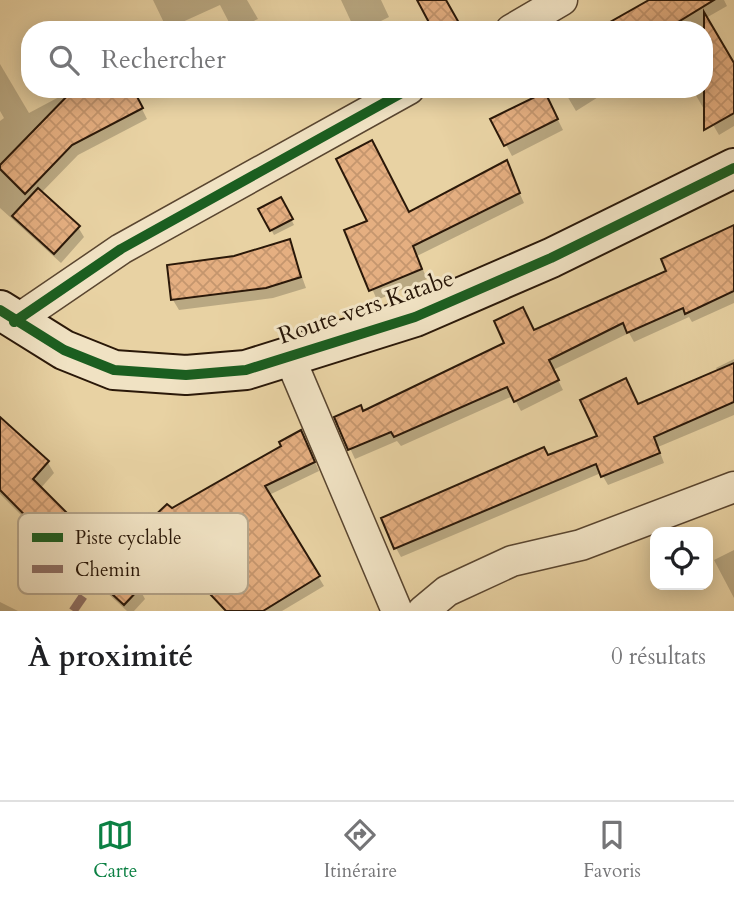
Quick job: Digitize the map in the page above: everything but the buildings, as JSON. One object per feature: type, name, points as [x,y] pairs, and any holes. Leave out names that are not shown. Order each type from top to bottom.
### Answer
[{"type":"street","points":[[526,21],[562,0]]},
{"type":"street","points":[[7,316],[121,249],[393,98]]},
{"type":"street","name":"Route vers Katabe","points":[[7,316],[64,351],[114,370],[186,375],[246,370],[415,317],[551,258],[734,168]]},
{"type":"street","points":[[289,356],[397,611]]},
{"type":"street","points":[[423,611],[447,591],[512,561],[581,545],[734,487]]},
{"type":"marked path","points":[[73,611],[84,595]]},
{"type":"cycle path","points":[[14,322],[121,249],[393,98]]},
{"type":"cycle path","points":[[0,310],[64,350],[114,370],[186,375],[246,370],[415,317],[551,258],[734,168]]}]
